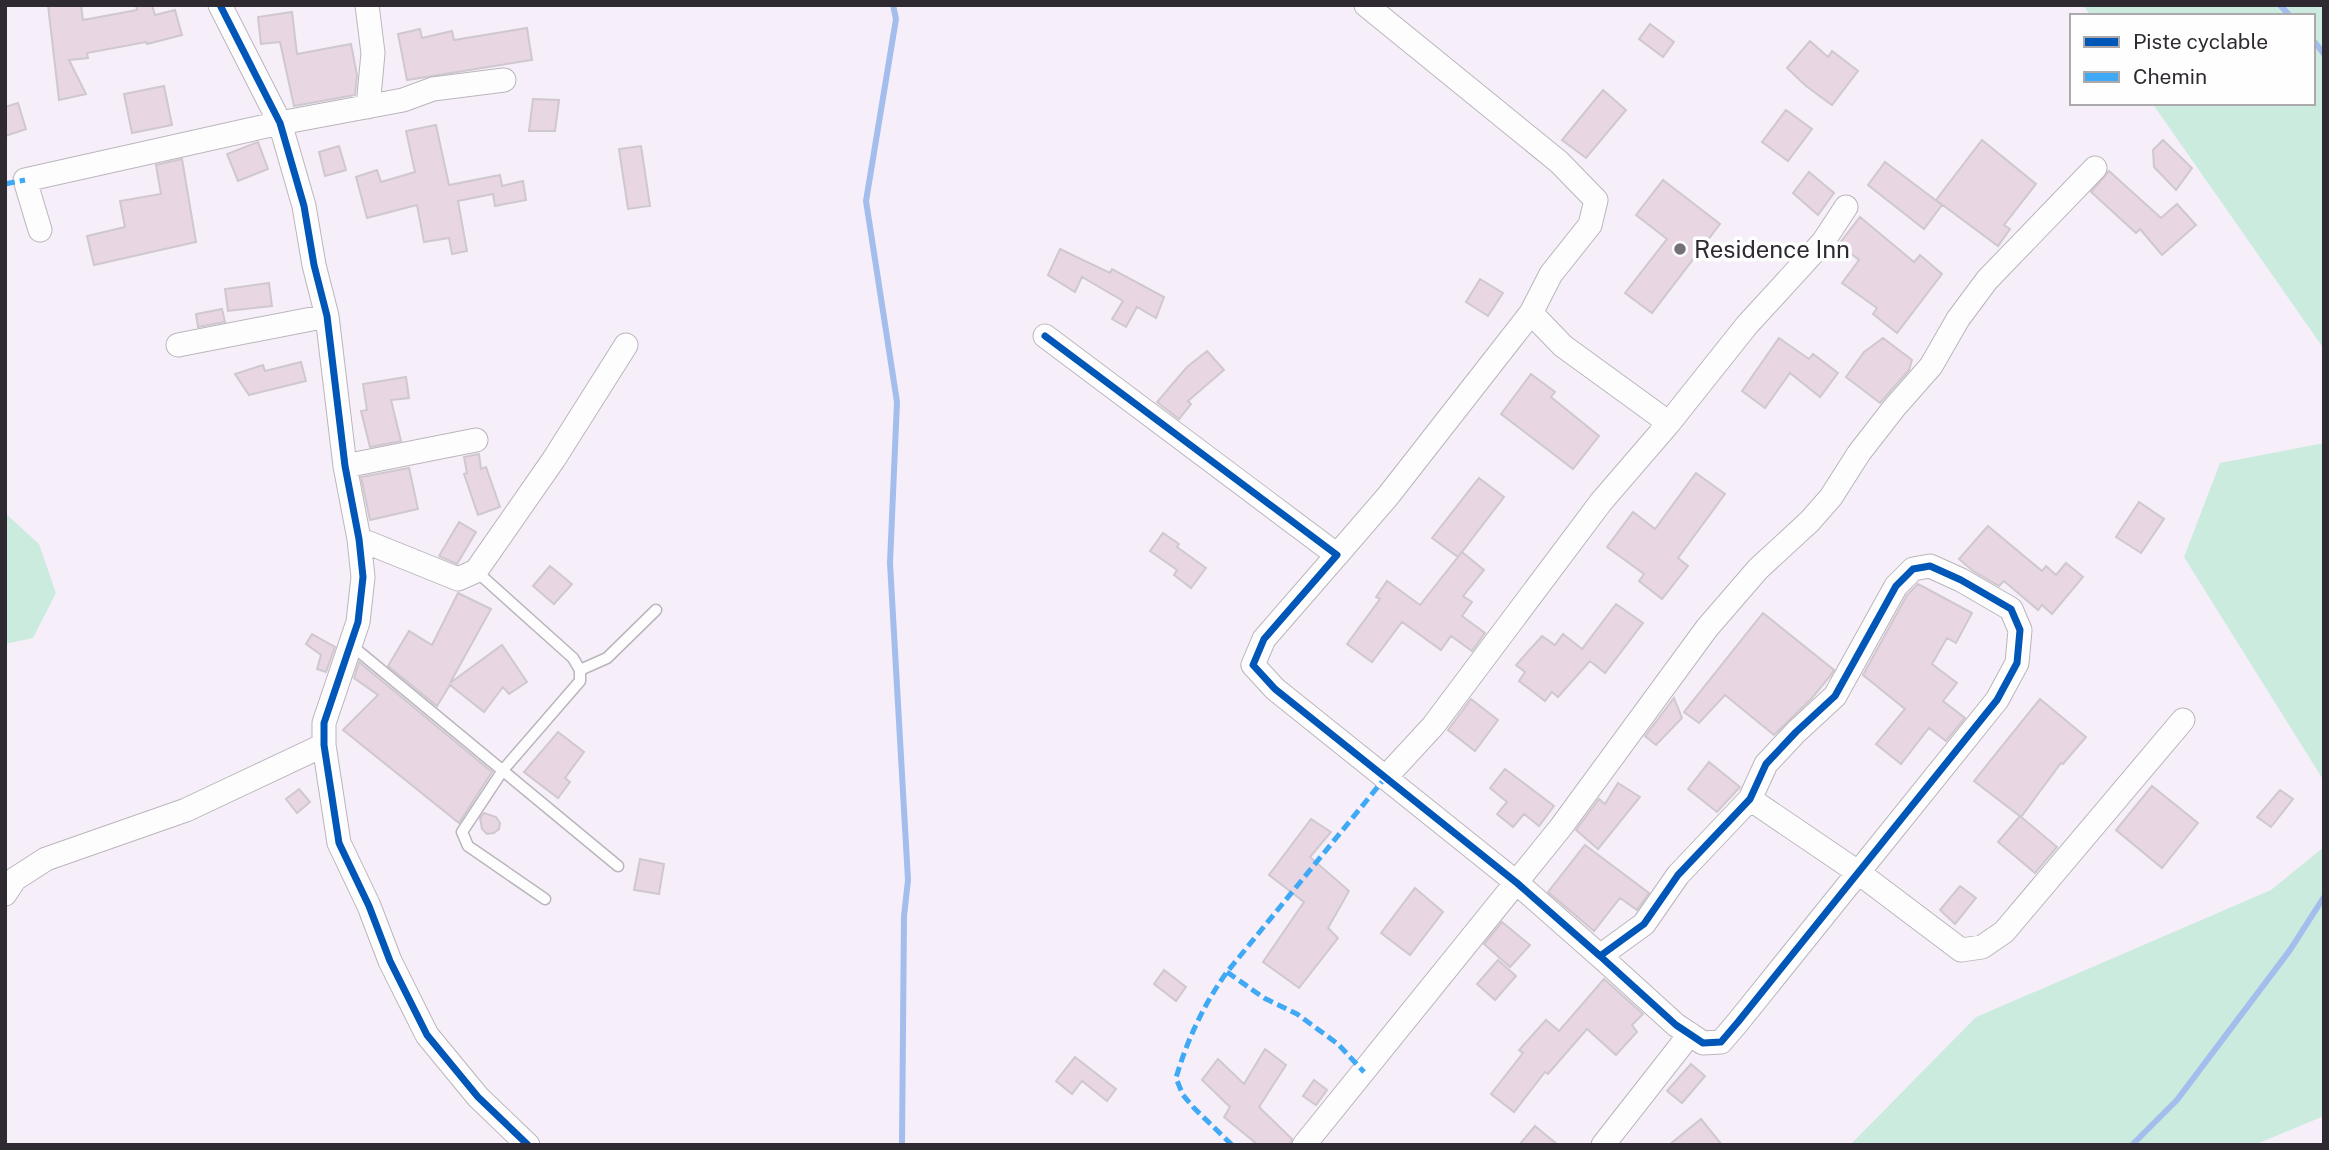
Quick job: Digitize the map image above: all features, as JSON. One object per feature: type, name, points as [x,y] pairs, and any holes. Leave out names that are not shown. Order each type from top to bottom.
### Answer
[{"type":"street","points":[[220,5],[280,123],[304,206],[314,265],[327,316],[345,466],[359,539],[363,577],[358,622],[324,723],[324,745],[339,844],[369,906],[390,961],[427,1035],[478,1097],[528,1145]]},
{"type":"street","points":[[367,5],[373,53],[368,107]]},
{"type":"street","points":[[1366,5],[1559,162],[1596,200],[1590,225],[1551,274],[1531,313],[1388,496],[1264,639],[1253,665],[1275,690],[1517,883],[1676,1025],[1703,1043],[1721,1042],[1997,700],[2017,663],[2020,630],[2011,609],[1961,580],[1930,566],[1913,569],[1896,586],[1835,696],[1766,764],[1750,799],[1678,875],[1644,924],[1600,956]]},
{"type":"street","points":[[40,230],[26,180],[280,123],[403,100],[433,89],[504,80]]},
{"type":"street","points":[[1304,1145],[1561,827],[1707,628],[1758,569],[1810,521],[1831,497],[1859,453],[1931,366],[1958,319],[1987,280],[2095,168]]},
{"type":"street","points":[[1385,779],[1433,726],[1601,502],[1669,423],[1747,325],[1823,242],[1846,207]]},
{"type":"street","points":[[1531,313],[1563,346],[1669,423]]},
{"type":"street","points":[[178,345],[327,316]]},
{"type":"street","points":[[1045,336],[1337,555]]},
{"type":"street","points":[[359,539],[458,579],[477,571],[554,459],[626,345]]},
{"type":"street","points":[[345,466],[477,440]]},
{"type":"street","points":[[1750,799],[1859,873],[1961,950],[1982,947],[2004,932],[2183,720]]},
{"type":"street","points":[[5,894],[15,880],[46,859],[186,810],[324,745]]},
{"type":"street","points":[[1603,1145],[1690,1034]]},
{"type":"lane","points":[[477,571],[573,658],[580,670],[580,681],[503,770],[462,832],[468,846],[545,899]]},
{"type":"lane","points":[[580,670],[607,658],[656,610]]},
{"type":"lane","points":[[351,645],[618,866]]},
{"type":"green space","points":[[2083,5],[2324,5],[2324,349],[2153,105],[2315,105],[2315,14],[2090,14]]},
{"type":"green space","points":[[2324,443],[2324,781],[2184,557],[2220,463]]},
{"type":"green space","points":[[5,513],[39,544],[56,593],[33,638],[5,644]]},
{"type":"green space","points":[[2324,847],[2324,1116],[2254,1145],[1850,1145],[1976,1017],[2271,890]]},
{"type":"building","points":[[48,5],[81,5],[83,20],[137,10],[136,5],[152,5],[155,15],[175,10],[182,35],[147,44],[146,42],[87,53],[88,58],[69,60],[86,94],[59,100]]},
{"type":"building","points":[[292,12],[297,54],[351,44],[357,75],[355,95],[294,106],[280,42],[261,44],[258,17]]},
{"type":"building","points":[[1650,24],[1674,42],[1663,57],[1639,39]]},
{"type":"building","points":[[527,28],[532,60],[407,80],[398,34],[420,29],[422,38],[452,31],[454,40]]},
{"type":"building","points":[[1810,41],[1828,57],[1832,51],[1858,71],[1832,105],[1787,68]]},
{"type":"building","points":[[164,86],[172,125],[132,133],[124,94]]},
{"type":"building","points":[[1603,90],[1626,110],[1586,158],[1562,140]]},
{"type":"building","points":[[533,99],[559,100],[555,131],[529,131]]},
{"type":"building","points":[[18,103],[26,129],[5,136],[5,107]]},
{"type":"building","points":[[1786,110],[1812,129],[1788,161],[1762,142]]},
{"type":"building","points":[[436,125],[449,185],[500,175],[502,186],[523,181],[526,200],[495,206],[493,194],[458,201],[467,251],[452,254],[449,238],[424,242],[417,205],[367,218],[356,177],[377,170],[381,182],[415,172],[406,131]]},
{"type":"building","points":[[1982,140],[2036,184],[2004,225],[2010,229],[1998,246],[1936,200]]},
{"type":"building","points":[[2163,140],[2192,168],[2176,190],[2154,167],[2153,150]]},
{"type":"building","points":[[258,142],[268,169],[238,181],[227,154]]},
{"type":"building","points":[[339,146],[346,170],[325,176],[319,152]]},
{"type":"building","points":[[641,146],[650,206],[628,209],[619,149]]},
{"type":"building","points":[[182,159],[196,242],[94,265],[87,236],[125,227],[120,201],[161,194],[156,165]]},
{"type":"building","points":[[1885,162],[1942,205],[1924,229],[1868,185]]},
{"type":"building","points":[[2109,171],[2161,218],[2177,204],[2196,225],[2162,255],[2140,229],[2136,233],[2091,192]]},
{"type":"building","points":[[1809,172],[1834,193],[1818,215],[1793,193]]},
{"type":"building","name":"Residence Inn","points":[[1663,180],[1720,224],[1652,313],[1625,293],[1667,239],[1636,215]]},
{"type":"building","points":[[1860,217],[1914,262],[1920,255],[1942,274],[1897,333],[1873,314],[1877,308],[1842,283],[1859,260],[1839,244]]},
{"type":"building","points":[[1060,249],[1110,273],[1112,269],[1164,297],[1156,318],[1137,307],[1126,327],[1112,319],[1123,301],[1082,277],[1075,292],[1048,275]]},
{"type":"building","points":[[1480,279],[1503,293],[1488,316],[1466,302]]},
{"type":"building","points":[[269,283],[272,306],[228,311],[225,289]]},
{"type":"building","points":[[222,309],[225,322],[198,327],[196,314]]},
{"type":"building","points":[[1779,338],[1809,359],[1813,354],[1838,373],[1820,397],[1790,373],[1765,408],[1742,391]]},
{"type":"building","points":[[1883,338],[1912,360],[1909,370],[1880,403],[1846,377],[1864,352]]},
{"type":"building","points":[[1207,351],[1224,370],[1188,401],[1191,404],[1179,419],[1157,402],[1187,367]]},
{"type":"building","points":[[301,362],[306,381],[249,395],[235,374],[263,365],[265,371]]},
{"type":"building","points":[[1531,374],[1555,392],[1551,397],[1599,436],[1573,469],[1501,414]]},
{"type":"building","points":[[406,377],[409,398],[391,400],[401,441],[370,447],[361,411],[367,410],[363,384]]},
{"type":"building","points":[[479,454],[481,469],[486,467],[500,507],[478,515],[464,474],[467,473],[464,457]]},
{"type":"building","points":[[409,468],[418,509],[370,520],[361,477]]},
{"type":"building","points":[[1696,473],[1725,494],[1678,558],[1688,566],[1662,599],[1639,581],[1644,574],[1607,547],[1633,512],[1655,529]]},
{"type":"building","points":[[1479,478],[1504,497],[1458,557],[1432,538]]},
{"type":"building","points":[[2139,502],[2164,519],[2141,553],[2116,537]]},
{"type":"building","points":[[459,522],[476,532],[457,564],[439,556]]},
{"type":"building","points":[[1988,526],[2042,571],[2046,566],[2056,575],[2066,563],[2083,577],[2052,614],[2042,605],[2038,610],[2004,581],[1999,586],[1973,571],[1959,559]]},
{"type":"building","points":[[1163,533],[1206,568],[1191,588],[1174,575],[1177,570],[1150,551]]},
{"type":"building","points":[[1462,552],[1484,570],[1463,596],[1472,602],[1462,616],[1485,633],[1472,651],[1451,636],[1441,650],[1402,622],[1372,662],[1347,644],[1380,599],[1376,597],[1387,581],[1420,605]]},
{"type":"building","points":[[550,566],[572,584],[554,604],[533,586]]},
{"type":"building","points":[[1918,584],[1972,613],[1956,643],[1947,638],[1932,664],[1957,683],[1943,701],[1965,718],[1946,741],[1929,728],[1901,764],[1876,744],[1905,709],[1863,675],[1907,595]]},
{"type":"building","points":[[458,593],[491,609],[450,683],[502,645],[527,682],[509,694],[503,687],[484,712],[450,685],[437,706],[388,666],[409,631],[432,645]]},
{"type":"building","points":[[1616,604],[1643,623],[1605,673],[1590,661],[1558,697],[1552,692],[1545,701],[1519,681],[1525,672],[1516,665],[1542,636],[1555,645],[1563,634],[1582,649]]},
{"type":"building","points":[[1763,613],[1834,670],[1812,698],[1774,735],[1725,695],[1699,723],[1684,712]]},
{"type":"building","points":[[312,634],[335,647],[326,672],[317,669],[321,655],[306,644]]},
{"type":"building","points":[[359,662],[492,772],[459,823],[343,730],[378,695],[354,678]]},
{"type":"building","points":[[1674,698],[1682,718],[1656,745],[1645,736]]},
{"type":"building","points":[[1471,699],[1498,720],[1475,751],[1448,730]]},
{"type":"building","points":[[2040,699],[2086,737],[2063,764],[2061,763],[2021,817],[1974,781]]},
{"type":"building","points":[[558,732],[584,752],[565,778],[570,782],[558,798],[524,772]]},
{"type":"building","points":[[1709,762],[1740,787],[1717,812],[1688,789]]},
{"type":"building","points":[[1505,769],[1554,806],[1539,826],[1524,814],[1513,827],[1497,814],[1507,802],[1490,788]]},
{"type":"building","points":[[1618,783],[1640,797],[1598,849],[1576,830],[1599,799],[1605,804]]},
{"type":"building","points":[[2152,786],[2198,823],[2162,868],[2116,830]]},
{"type":"building","points":[[299,789],[310,802],[297,813],[286,799]]},
{"type":"building","points":[[2280,790],[2293,799],[2271,827],[2257,817]]},
{"type":"building","points":[[484,813],[496,817],[500,823],[499,829],[494,833],[487,834],[482,829],[480,818]]},
{"type":"building","points":[[2020,816],[2057,847],[2035,873],[1998,842]]},
{"type":"building","points":[[1311,819],[1331,832],[1310,857],[1349,891],[1328,928],[1338,938],[1299,988],[1263,962],[1304,902],[1269,875]]},
{"type":"building","points":[[1585,845],[1649,893],[1637,910],[1620,898],[1594,931],[1548,892]]},
{"type":"building","points":[[640,859],[664,864],[659,894],[634,890]]},
{"type":"building","points":[[1960,886],[1976,898],[1955,924],[1940,910]]},
{"type":"building","points":[[1415,888],[1443,912],[1410,955],[1381,933]]},
{"type":"building","points":[[1502,922],[1530,945],[1510,967],[1484,944]]},
{"type":"building","points":[[1498,960],[1516,976],[1495,1000],[1477,984]]},
{"type":"building","points":[[1164,970],[1186,987],[1176,1001],[1154,984]]},
{"type":"building","points":[[1604,979],[1643,1014],[1632,1025],[1637,1032],[1616,1055],[1587,1029],[1548,1074],[1545,1072],[1514,1112],[1491,1094],[1523,1053],[1519,1050],[1546,1020],[1559,1031]]},
{"type":"building","points":[[1265,1049],[1286,1065],[1259,1107],[1292,1139],[1290,1145],[1258,1145],[1224,1117],[1230,1107],[1202,1080],[1218,1059],[1244,1084]]},
{"type":"building","points":[[1075,1057],[1116,1089],[1107,1101],[1082,1081],[1072,1094],[1056,1081]]},
{"type":"building","points":[[1691,1064],[1705,1076],[1682,1103],[1667,1091]]},
{"type":"building","points":[[1314,1080],[1327,1090],[1316,1105],[1303,1096]]},
{"type":"building","points":[[1701,1119],[1722,1145],[1669,1145]]},
{"type":"building","points":[[1535,1126],[1558,1145],[1519,1145]]},
{"type":"waterway","points":[[893,5],[896,19],[866,201],[897,402],[890,563],[908,880],[904,916],[902,1145]]},
{"type":"waterway","points":[[2280,5],[2288,14]]},
{"type":"waterway","points":[[2315,43],[2324,54]]},
{"type":"waterway","points":[[2132,1145],[2177,1100],[2290,950],[2324,897]]},
{"type":"marked path","points":[[5,184],[25,180]]},
{"type":"marked path","points":[[1232,1145],[1183,1095],[1176,1078],[1185,1050],[1204,1010],[1227,972],[1385,778]]},
{"type":"marked path","points":[[1227,972],[1264,998],[1297,1014],[1338,1044],[1364,1072]]},
{"type":"cycle path","points":[[220,5],[280,123],[304,206],[314,265],[327,316],[345,466],[359,539],[363,577],[358,622],[324,723],[324,745],[339,843],[369,906],[390,961],[427,1035],[478,1097],[528,1145]]},
{"type":"cycle path","points":[[1045,336],[1337,555],[1264,639],[1253,665],[1275,689],[1517,883],[1600,956]]},
{"type":"cycle path","points":[[1930,566],[1961,580],[2011,609],[2020,630],[2017,663],[1997,700],[1738,1022],[1721,1042],[1703,1043],[1676,1025],[1600,956],[1644,924],[1678,875],[1750,799],[1766,764],[1835,696],[1896,586],[1913,569],[1930,566]]},
{"type":"place","name":"Residence Inn","points":[[1680,249]]}]
